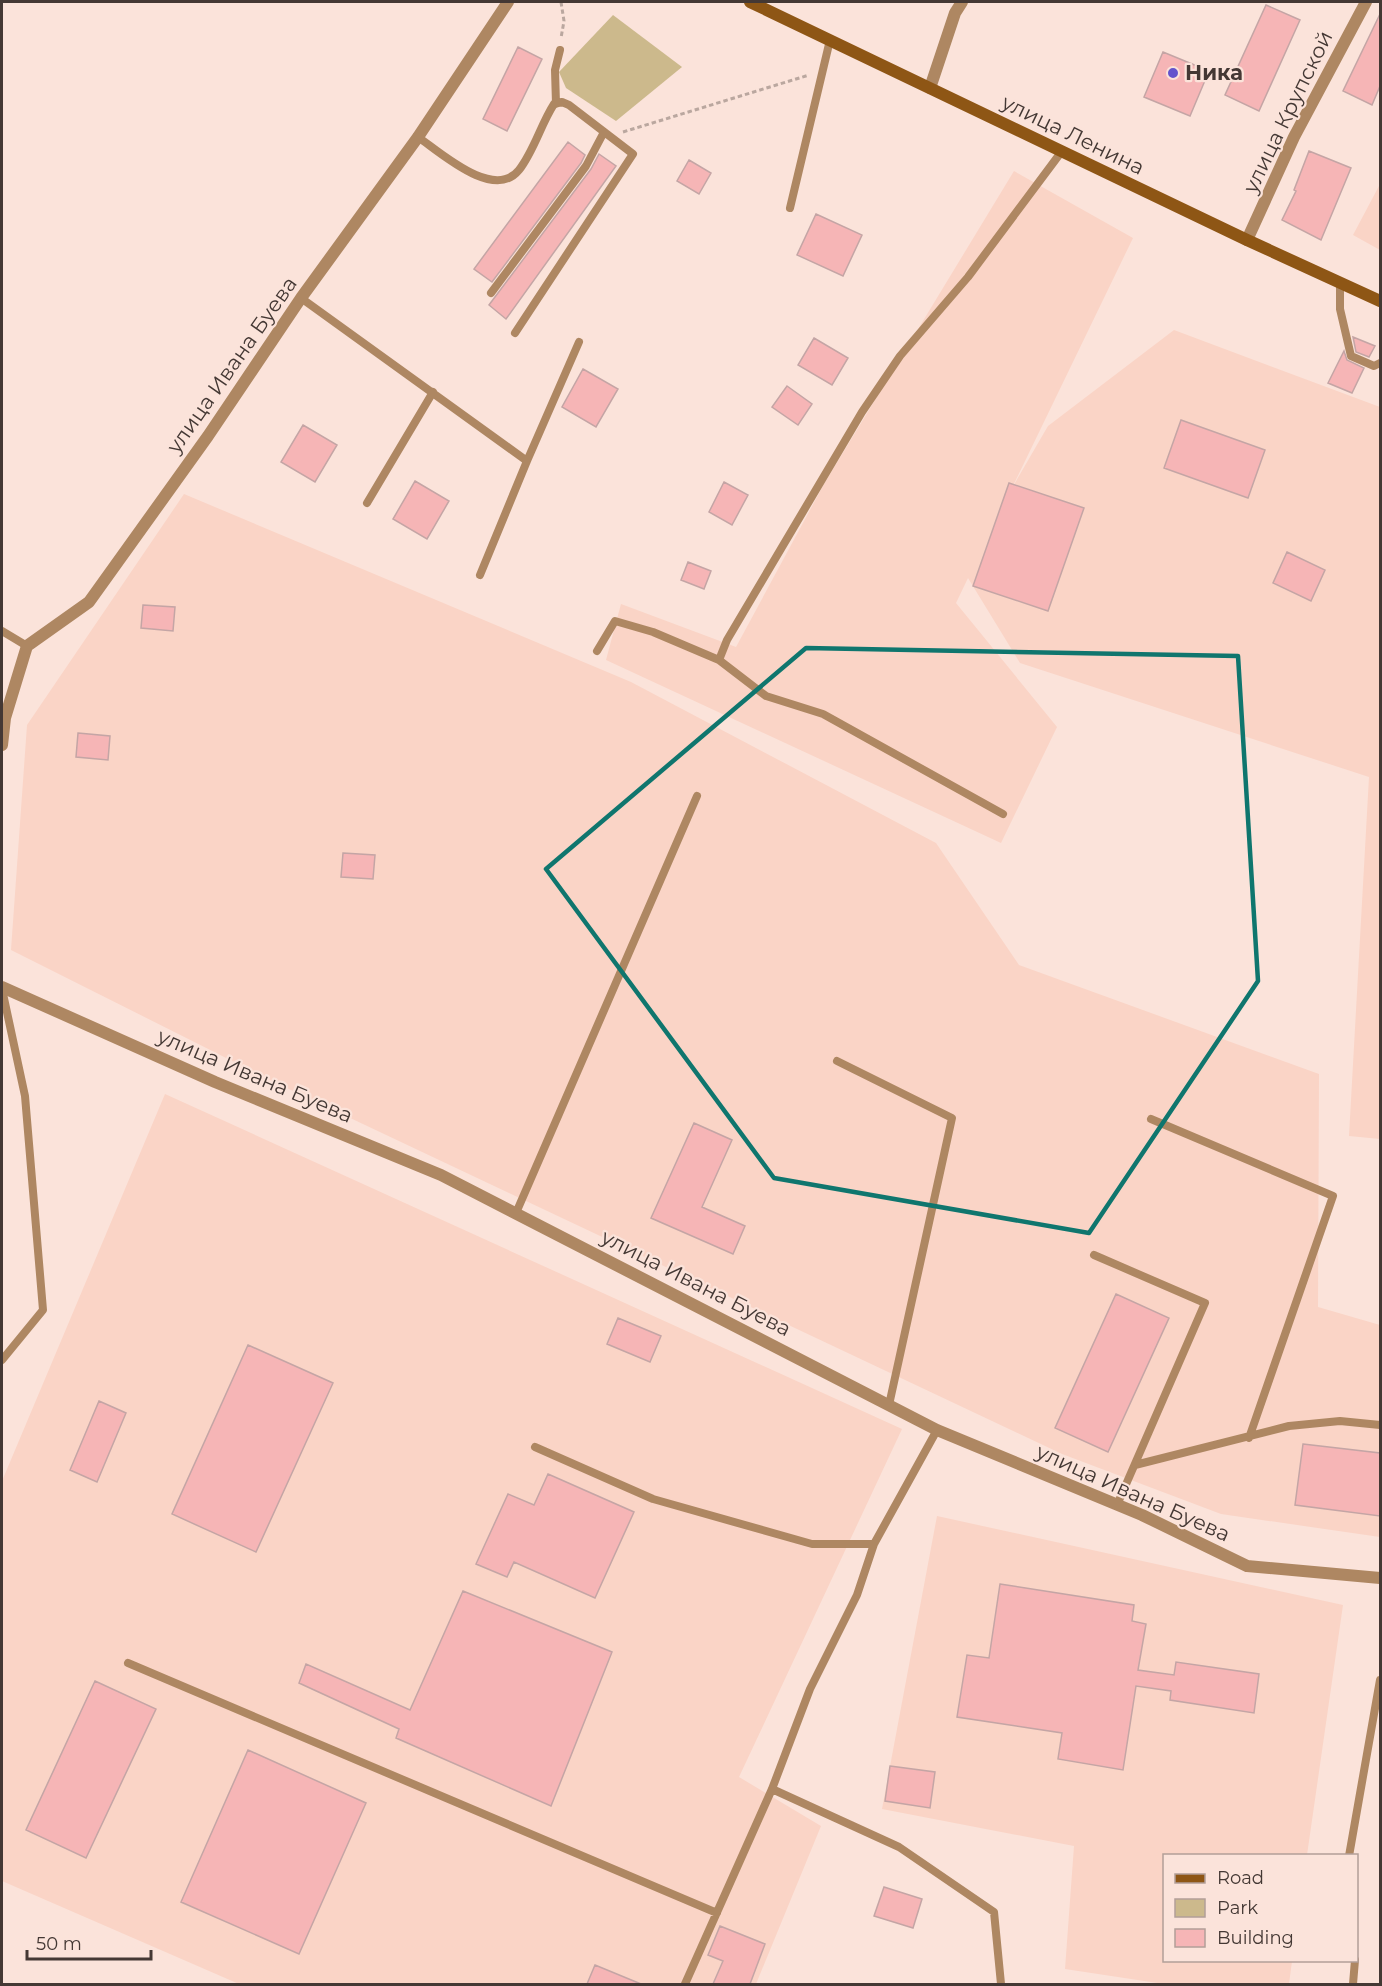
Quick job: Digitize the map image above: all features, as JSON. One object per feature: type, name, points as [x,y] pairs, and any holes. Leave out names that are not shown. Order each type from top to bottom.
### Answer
[{"type":"main road","name":"улица Ленина","points":[[750,2],[1247,240],[1380,301]]},
{"type":"street","name":"улица Ивана Буева","points":[[27,646],[89,602],[208,436],[301,298],[418,137],[508,2]]},
{"type":"street","points":[[930,88],[955,13],[962,2]]},
{"type":"street","name":"улица Крупской","points":[[1247,240],[1294,137],[1366,2]]},
{"type":"street","points":[[2,745],[5,718],[27,646]]},
{"type":"street","name":"улица Ивана Буева","points":[[2,988],[214,1082],[441,1175],[937,1430],[1118,1505],[1247,1566],[1380,1578]]},
{"type":"lane","points":[[790,208],[830,40]]},
{"type":"lane","points":[[418,137],[474,175],[491,181],[506,178],[519,171],[556,104],[555,70],[560,50]]},
{"type":"lane","points":[[516,333],[633,154],[569,105],[556,104]]},
{"type":"lane","points":[[491,293],[586,166],[607,134]]},
{"type":"lane","points":[[719,660],[727,640],[810,498],[894,365],[968,277],[1062,151]]},
{"type":"lane","points":[[1340,283],[1340,309],[1351,356],[1374,366],[1380,363]]},
{"type":"lane","points":[[301,298],[527,461]]},
{"type":"lane","points":[[480,574],[579,342]]},
{"type":"lane","points":[[367,503],[433,392]]},
{"type":"lane","points":[[597,651],[615,621],[653,632],[719,660],[766,696],[823,714],[1003,814]]},
{"type":"lane","points":[[2,631],[27,646]]},
{"type":"lane","points":[[516,1213],[698,796]]},
{"type":"lane","points":[[2,988],[25,1096],[43,1310],[2,1360]]},
{"type":"lane","points":[[837,1061],[952,1118],[889,1405]]},
{"type":"lane","points":[[1151,1119],[1333,1196],[1249,1438]]},
{"type":"lane","points":[[1094,1255],[1205,1303],[1118,1505]]},
{"type":"lane","points":[[1135,1466],[1289,1426],[1340,1422],[1380,1425]]},
{"type":"lane","points":[[685,1984],[772,1789],[810,1689],[857,1595],[874,1544],[937,1430]]},
{"type":"lane","points":[[535,1448],[664,1502],[812,1544],[874,1544]]},
{"type":"lane","points":[[128,1663],[717,1913]]},
{"type":"lane","points":[[1349,1854],[1380,1680]]},
{"type":"lane","points":[[772,1789],[899,1847],[994,1912],[1001,1984]]},
{"type":"lane","points":[[1353,1984],[1355,1962]]},
{"type":"path","points":[[560,50],[564,21],[561,2]]},
{"type":"path","points":[[607,134],[822,72]]},
{"type":"highlighted area","points":[[806,648],[1238,656],[1258,981],[1089,1233],[774,1178],[546,869]]},
{"type":"shaded area","points":[[1014,171],[1133,238],[1012,488],[1048,426],[1174,330],[1380,407],[1380,1139],[1349,1136],[1369,777],[1020,663],[968,578],[956,603],[1057,727],[1001,843],[606,660],[621,604],[736,647],[824,484]]},
{"type":"shaded area","points":[[1380,184],[1380,250],[1353,235]]},
{"type":"shaded area","points":[[184,494],[631,682],[936,843],[1019,965],[1319,1074],[1318,1307],[1380,1325],[1380,1537],[1221,1514],[1062,1454],[274,1082],[11,950],[27,725]]},
{"type":"shaded area","points":[[165,1094],[902,1429],[739,1777],[821,1826],[756,1984],[239,1984],[2,1881],[2,1481]]},
{"type":"shaded area","points":[[937,1516],[1343,1605],[1307,1854],[1163,1854],[1163,1962],[1292,1962],[1289,1984],[1164,1984],[1065,1969],[1074,1846],[882,1809]]},
{"type":"green space","points":[[613,15],[682,67],[616,121],[566,88],[559,72]]},
{"type":"building","points":[[1266,5],[1300,20],[1259,111],[1225,95]]},
{"type":"building","points":[[1380,14],[1380,86],[1372,105],[1343,91]]},
{"type":"building","points":[[518,47],[542,59],[507,131],[483,119]]},
{"type":"building","points":[[1163,52],[1209,71],[1190,116],[1144,97]]},
{"type":"building","points":[[568,142],[585,155],[581,163],[492,282],[474,269]]},
{"type":"building","points":[[1309,151],[1351,168],[1321,240],[1282,220],[1296,191],[1294,190]]},
{"type":"building","points":[[599,154],[616,166],[506,319],[489,305],[591,169]]},
{"type":"building","points":[[689,160],[711,173],[699,194],[677,181]]},
{"type":"building","points":[[816,214],[862,235],[843,276],[797,255]]},
{"type":"building","points":[[1353,337],[1375,346],[1369,357],[1356,352]]},
{"type":"building","points":[[814,338],[848,358],[832,385],[798,365]]},
{"type":"building","points":[[1344,351],[1347,360],[1364,368],[1352,393],[1328,383]]},
{"type":"building","points":[[583,369],[618,389],[596,427],[562,407]]},
{"type":"building","points":[[787,386],[812,404],[798,425],[772,407]]},
{"type":"building","points":[[1181,420],[1265,450],[1248,498],[1164,468]]},
{"type":"building","points":[[303,425],[337,445],[315,482],[281,462]]},
{"type":"building","points":[[415,481],[449,501],[427,539],[393,519]]},
{"type":"building","points":[[724,482],[748,495],[732,525],[709,512]]},
{"type":"building","points":[[1009,483],[1084,508],[1048,611],[973,586]]},
{"type":"building","points":[[1287,552],[1325,570],[1311,601],[1273,583]]},
{"type":"building","points":[[688,562],[711,571],[704,589],[681,580]]},
{"type":"building","points":[[143,605],[175,607],[173,631],[141,628]]},
{"type":"building","points":[[78,733],[110,736],[108,760],[76,757]]},
{"type":"building","points":[[343,853],[375,855],[373,879],[341,877]]},
{"type":"building","points":[[694,1123],[732,1140],[702,1207],[745,1226],[733,1254],[651,1218]]},
{"type":"building","points":[[1116,1294],[1169,1318],[1108,1452],[1055,1428]]},
{"type":"building","points":[[618,1318],[661,1336],[650,1362],[607,1344]]},
{"type":"building","points":[[248,1345],[333,1383],[256,1552],[172,1514]]},
{"type":"building","points":[[99,1401],[126,1413],[97,1482],[70,1470]]},
{"type":"building","points":[[1303,1444],[1380,1453],[1380,1516],[1295,1505]]},
{"type":"building","points":[[548,1474],[634,1512],[595,1598],[514,1562],[507,1577],[476,1564],[508,1494],[534,1505]]},
{"type":"building","points":[[1000,1584],[1134,1605],[1132,1621],[1146,1624],[1138,1670],[1174,1675],[1176,1662],[1259,1674],[1254,1713],[1170,1700],[1171,1691],[1136,1686],[1123,1770],[1058,1759],[1062,1733],[957,1717],[967,1655],[989,1658]]},
{"type":"building","points":[[463,1591],[612,1652],[551,1806],[396,1738],[399,1729],[299,1683],[306,1664],[410,1710]]},
{"type":"building","points":[[95,1681],[156,1709],[86,1858],[26,1830]]},
{"type":"building","points":[[248,1750],[366,1803],[299,1954],[181,1902]]},
{"type":"building","points":[[890,1766],[935,1772],[930,1808],[885,1801]]},
{"type":"building","points":[[884,1887],[922,1899],[913,1928],[874,1916]]},
{"type":"building","points":[[720,1926],[765,1944],[750,1984],[713,1984],[723,1961],[708,1955]]},
{"type":"building","points":[[595,1965],[641,1984],[587,1984]]},
{"type":"place","name":"Ника","points":[[1173,73]]}]
